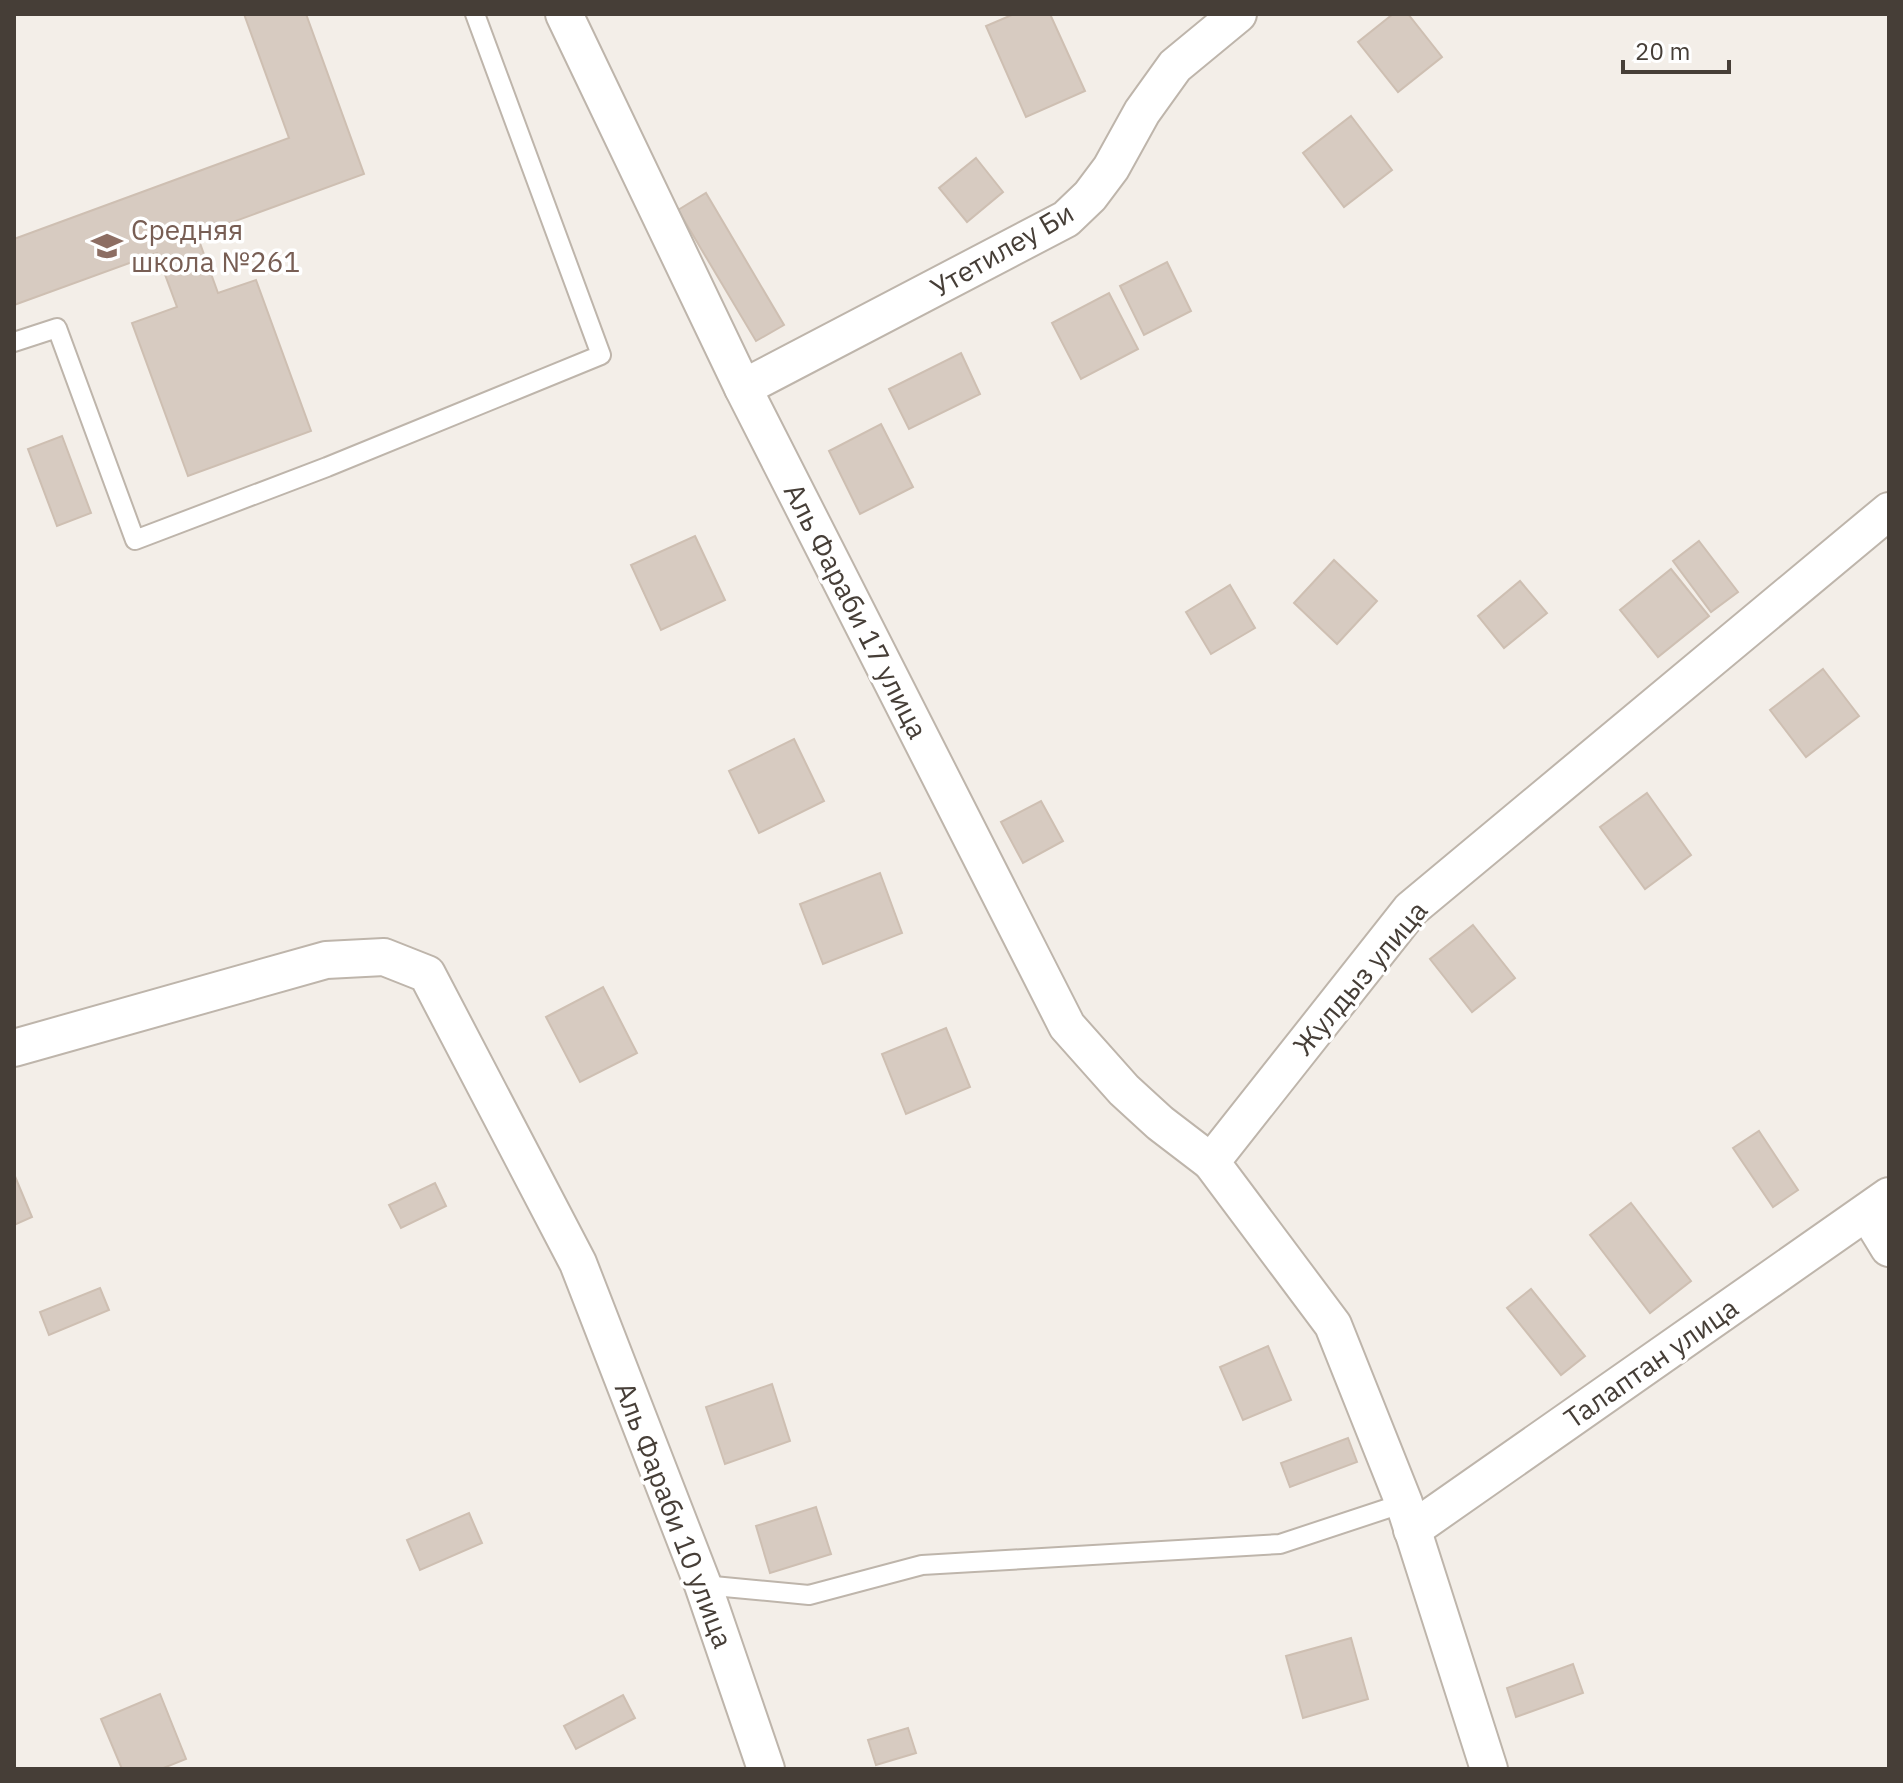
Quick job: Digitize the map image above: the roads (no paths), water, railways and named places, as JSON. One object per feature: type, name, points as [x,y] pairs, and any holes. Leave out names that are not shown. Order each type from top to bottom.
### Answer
[{"type":"street","name":"Аль Фараби 17 улица","points":[[564,14],[743,388],[1067,1026],[1124,1090],[1211,1162]]},
{"type":"street","name":"Утетилеу Би","points":[[743,388],[1066,219],[1090,196],[1111,168],[1142,112],[1175,66],[1238,14]]},
{"type":"street","name":"Жулдыз улица","points":[[1211,1162],[1411,909],[1889,511]]},
{"type":"street","name":"Аль Фараби 10 улица","points":[[14,1048],[326,960],[384,957],[427,974],[578,1263],[703,1585],[766,1769]]},
{"type":"street","points":[[1211,1162],[1333,1325],[1408,1516],[1489,1769]]},
{"type":"street","points":[[1878,1204],[1889,1248]]},
{"type":"street","name":"Талаптан улица","points":[[1408,1516],[1878,1204]]},
{"type":"lane","points":[[14,342],[57,328],[135,540],[327,467],[601,355],[475,14]]},
{"type":"lane","points":[[703,1585],[809,1595],[922,1565],[1280,1544],[1408,1516]]},
{"type":"place","name":"Средняя школа №261","points":[[107,246]]}]
